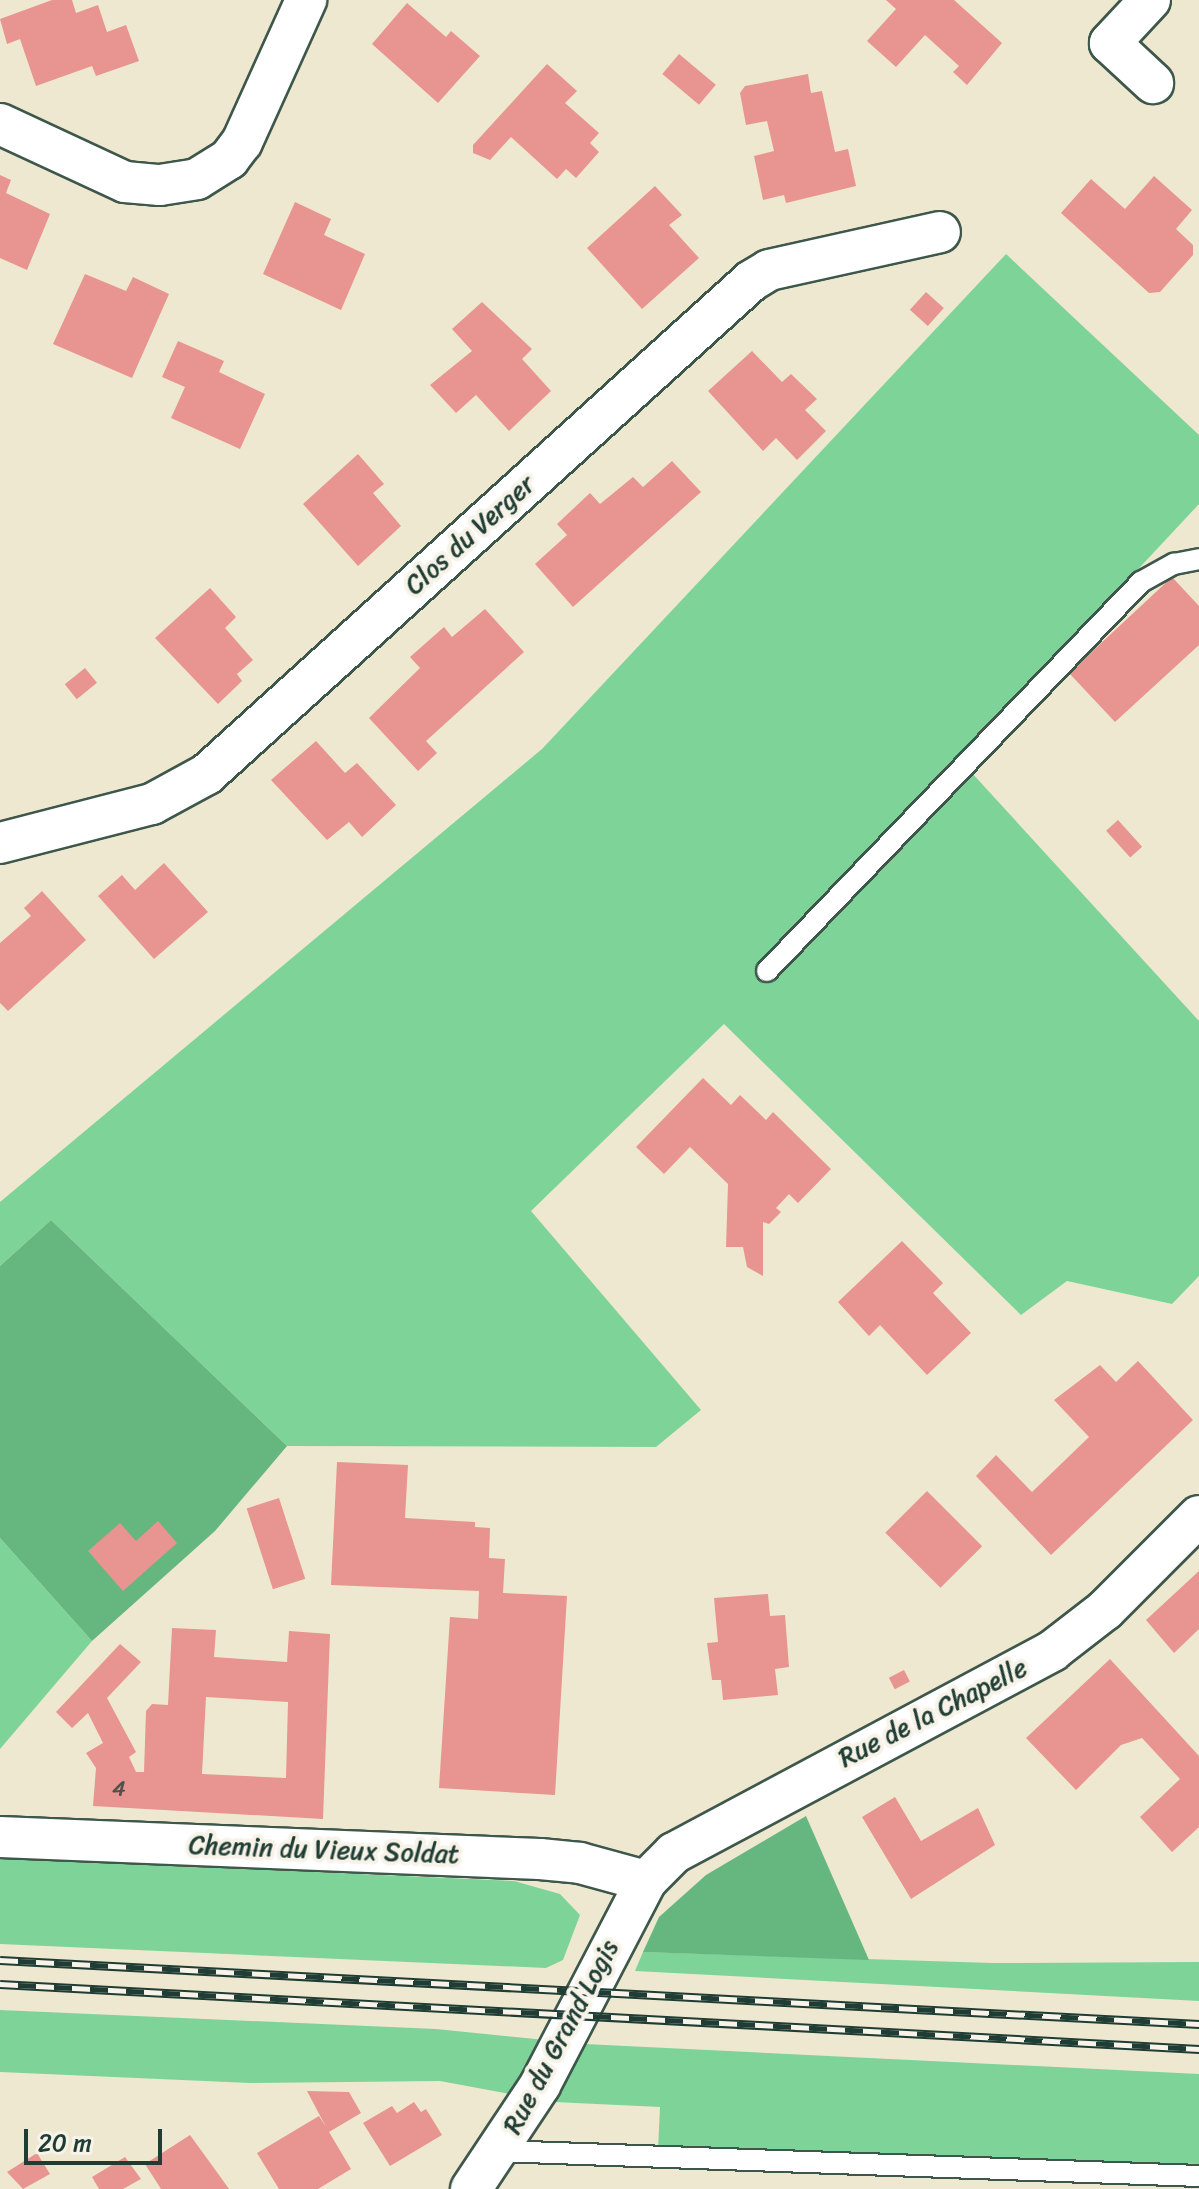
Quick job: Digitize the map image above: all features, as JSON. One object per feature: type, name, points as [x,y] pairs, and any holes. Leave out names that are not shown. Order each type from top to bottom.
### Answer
[{"type":"street","points":[[0,124],[125,182],[160,185],[197,179],[229,159],[242,142],[306,0]]},
{"type":"street","points":[[1150,0],[1110,43],[1153,83]]},
{"type":"street","name":"Clos du Verger","points":[[0,843],[169,798],[207,774],[751,281],[769,270],[940,232]]},
{"type":"street","name":"Rue de la Chapelle","points":[[646,1881],[688,1842],[1052,1651],[1105,1610],[1199,1516]]},
{"type":"street","name":"Chemin du Vieux Soldat","points":[[0,1837],[540,1859],[580,1863],[646,1881]]},
{"type":"street","name":"Rue du Grand Logis","points":[[471,2189],[540,2085],[646,1881]]},
{"type":"lane","points":[[767,971],[1141,582],[1174,564],[1199,559]]},
{"type":"lane","points":[[498,2151],[1199,2176]]},
{"type":"green space","points":[[1006,254],[1199,435],[1199,504],[960,760],[1199,1021],[1199,1276],[1172,1304],[1067,1281],[1021,1315],[724,1024],[531,1211],[701,1410],[656,1447],[287,1446],[51,1220],[0,1266],[0,1202],[542,749]]},
{"type":"green space","points":[[51,1220],[287,1446],[215,1531],[92,1641],[0,1538],[0,1266]]},
{"type":"green space","points":[[0,1538],[92,1641],[0,1749]]},
{"type":"green space","points":[[806,1816],[869,1960],[643,1952],[659,1917],[706,1875]]},
{"type":"green space","points":[[0,1858],[514,1881],[560,1894],[580,1915],[563,1960],[546,1968],[0,1944]]},
{"type":"green space","points":[[643,1952],[993,1963],[1199,1962],[1199,2001],[635,1971]]},
{"type":"green space","points":[[0,2010],[436,2029],[585,2044],[1199,2074],[1199,2164],[658,2150],[660,2107],[554,2102],[440,2081],[250,2083],[0,2072]]},
{"type":"building","points":[[52,0],[72,0],[76,13],[98,5],[107,32],[126,25],[139,61],[96,76],[92,66],[36,86],[20,39],[7,44],[0,19]]},
{"type":"building","points":[[886,0],[954,0],[1002,43],[967,85],[953,72],[959,66],[925,35],[896,67],[867,41],[896,9]]},
{"type":"building","points":[[407,3],[446,37],[451,31],[480,56],[438,103],[372,44]]},
{"type":"building","points":[[679,54],[716,85],[699,105],[662,74]]},
{"type":"building","points":[[547,64],[577,91],[565,103],[599,133],[590,143],[599,152],[576,178],[566,169],[557,179],[511,137],[490,160],[473,153],[473,145]]},
{"type":"building","points":[[808,74],[811,93],[822,91],[835,152],[848,149],[856,186],[786,203],[784,195],[763,200],[754,156],[774,151],[767,121],[746,125],[740,93],[745,86]]},
{"type":"building","points":[[0,175],[11,180],[6,193],[50,214],[27,270],[0,258]]},
{"type":"building","points":[[1154,176],[1192,210],[1176,229],[1193,245],[1193,255],[1160,292],[1149,293],[1061,213],[1091,179],[1125,209]]},
{"type":"building","points":[[655,186],[682,215],[669,225],[699,258],[642,309],[587,248]]},
{"type":"building","points":[[295,202],[331,219],[324,235],[365,254],[341,310],[263,274]]},
{"type":"building","points":[[85,274],[126,291],[133,277],[169,294],[132,378],[53,344]]},
{"type":"building","points":[[926,292],[944,308],[928,326],[910,310]]},
{"type":"building","points":[[482,302],[532,349],[522,359],[551,391],[509,431],[476,395],[456,413],[430,385],[472,351],[452,329]]},
{"type":"building","points":[[178,341],[224,361],[219,372],[265,394],[240,449],[171,418],[185,387],[162,377]]},
{"type":"building","points":[[752,351],[782,382],[791,374],[817,399],[805,410],[826,431],[797,460],[776,438],[763,451],[708,391]]},
{"type":"building","points":[[358,454],[384,484],[373,493],[401,526],[358,566],[303,504]]},
{"type":"building","points":[[672,461],[701,492],[573,607],[535,564],[567,535],[557,524],[590,493],[600,504],[633,477],[643,487]]},
{"type":"building","points":[[1172,577],[1199,606],[1199,645],[1115,722],[1069,673]]},
{"type":"building","points":[[210,588],[236,617],[225,628],[253,660],[237,674],[242,681],[218,704],[155,638]]},
{"type":"building","points":[[485,609],[524,652],[426,741],[437,753],[418,771],[369,718],[420,668],[410,657],[444,627],[452,637]]},
{"type":"building","points":[[85,668],[97,683],[77,699],[65,684]]},
{"type":"building","points":[[316,741],[345,773],[357,763],[396,805],[362,837],[349,822],[327,840],[271,780]]},
{"type":"building","points":[[1118,820],[1142,847],[1130,857],[1106,831]]},
{"type":"building","points":[[164,863],[208,912],[154,959],[98,896],[122,875],[135,890]]},
{"type":"building","points":[[42,891],[86,940],[8,1011],[0,1003],[0,943],[31,916],[24,908]]},
{"type":"building","points":[[703,1078],[731,1105],[740,1095],[766,1120],[773,1112],[831,1169],[798,1203],[789,1194],[776,1208],[781,1212],[769,1224],[763,1222],[763,1276],[747,1267],[743,1247],[726,1247],[728,1184],[690,1147],[664,1174],[636,1147]]},
{"type":"building","points":[[902,1241],[943,1283],[933,1293],[971,1333],[927,1375],[880,1325],[869,1336],[838,1302]]},
{"type":"building","points":[[1138,1361],[1193,1420],[1051,1555],[976,1476],[996,1455],[1032,1492],[1089,1437],[1054,1400],[1100,1365],[1116,1382]]},
{"type":"building","points":[[337,1462],[408,1465],[405,1518],[475,1522],[475,1527],[490,1528],[489,1558],[505,1559],[503,1593],[567,1596],[555,1795],[439,1788],[450,1617],[478,1619],[479,1591],[331,1585]]},
{"type":"building","points":[[927,1491],[982,1546],[940,1588],[885,1533]]},
{"type":"building","points":[[279,1498],[305,1579],[273,1589],[247,1509]]},
{"type":"building","points":[[158,1521],[177,1543],[123,1591],[88,1551],[120,1523],[136,1541]]},
{"type":"building","points":[[1199,1571],[1199,1629],[1174,1653],[1146,1620]]},
{"type":"building","points":[[768,1594],[770,1616],[785,1615],[789,1667],[775,1669],[778,1695],[723,1700],[721,1680],[712,1680],[707,1643],[718,1642],[714,1598]]},
{"type":"building","points":[[172,1628],[216,1630],[214,1657],[287,1662],[289,1631],[330,1634],[323,1819],[93,1806],[96,1768],[86,1753],[103,1743],[88,1713],[72,1728],[56,1712],[120,1644],[141,1662],[107,1698],[136,1752],[129,1757],[136,1772],[144,1772],[146,1711],[152,1704],[168,1705]],"holes":[[[206,1697],[288,1702],[286,1778],[202,1774]]]},
{"type":"building","points":[[1110,1659],[1199,1756],[1199,1827],[1172,1852],[1140,1817],[1180,1779],[1142,1738],[1121,1745],[1076,1790],[1026,1738]]},
{"type":"building","points":[[904,1670],[910,1682],[895,1689],[889,1678]]},
{"type":"building","points":[[895,1797],[921,1841],[978,1808],[995,1845],[911,1899],[862,1817]]},
{"type":"building","points":[[307,2091],[349,2092],[361,2113],[329,2132],[351,2169],[318,2189],[279,2189],[257,2153],[319,2116],[326,2127]]},
{"type":"building","points":[[414,2102],[421,2112],[426,2109],[442,2135],[390,2166],[363,2123],[392,2106],[397,2113]]},
{"type":"building","points":[[190,2135],[229,2189],[161,2189],[145,2164]]},
{"type":"building","points":[[37,2153],[50,2174],[23,2189],[7,2172]]},
{"type":"building","points":[[125,2157],[141,2179],[123,2189],[99,2189],[92,2177]]},
{"type":"railway","points":[[0,1960],[1199,2024]]},
{"type":"railway","points":[[0,1984],[1199,2049]]}]
